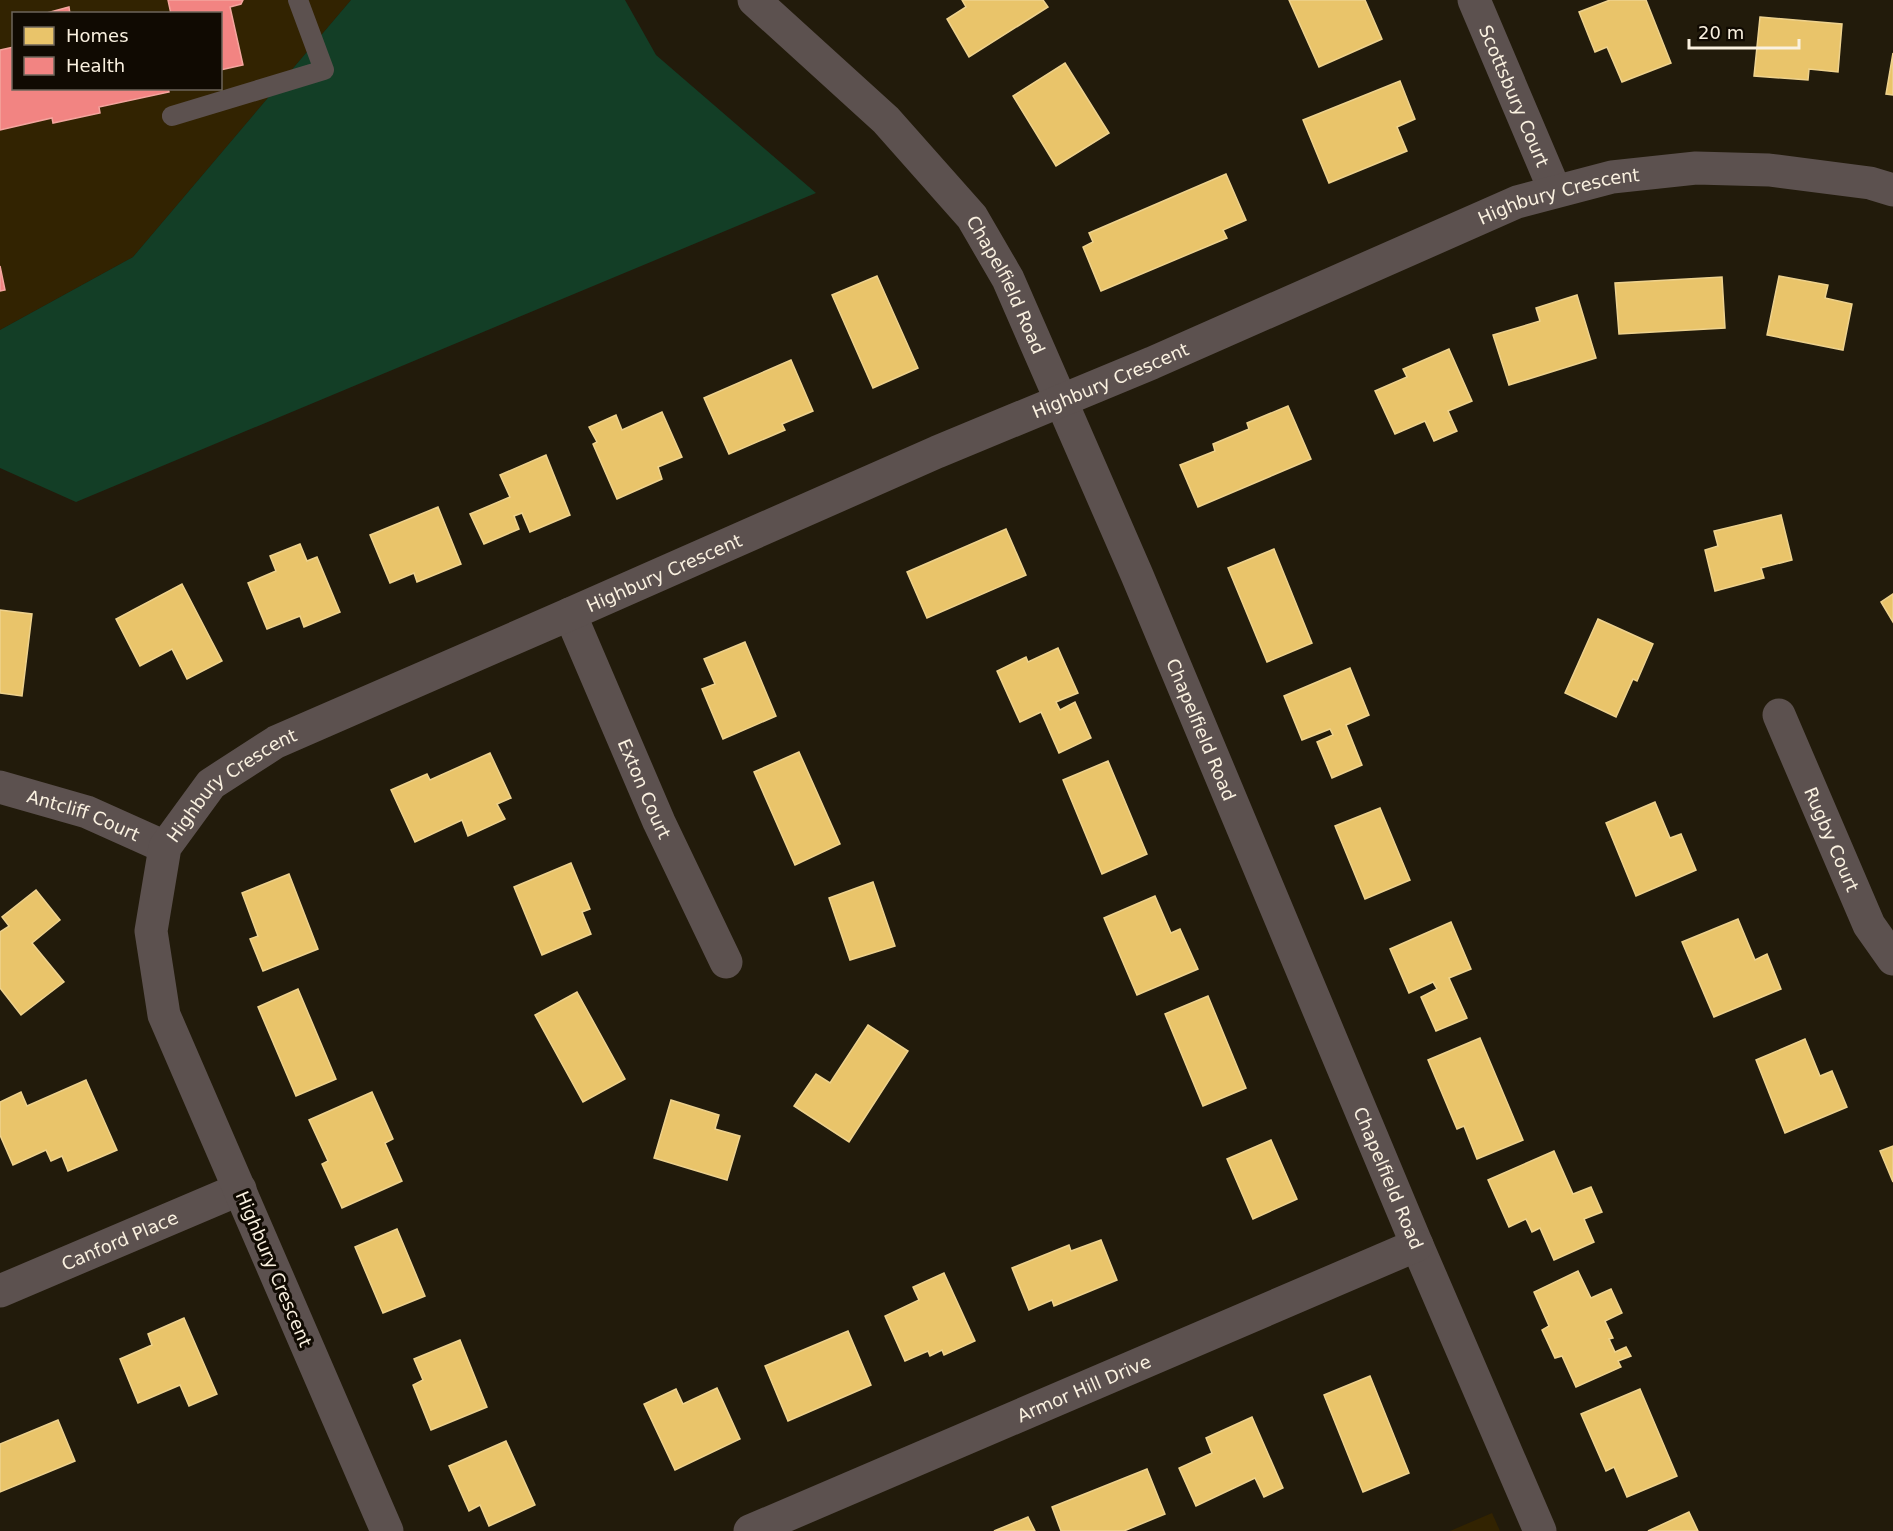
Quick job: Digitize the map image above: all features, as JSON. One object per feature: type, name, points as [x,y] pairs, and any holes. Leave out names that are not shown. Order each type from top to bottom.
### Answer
[{"type":"street","name":"Chapelfield Road","points":[[754,0],[886,120],[972,217],[1008,279],[1249,839],[1417,1245],[1540,1531]]},
{"type":"street","name":"Scottsbury Court","points":[[1474,0],[1555,191]]},
{"type":"street","name":"Highbury Crescent","points":[[387,1531],[164,1015],[151,931],[165,847],[211,784],[276,742],[570,615],[937,452],[1152,363],[1513,204],[1612,177],[1696,168],[1769,170],[1870,183],[1893,190]]},
{"type":"street","name":"Exton Court","points":[[570,615],[659,822],[726,962]]},
{"type":"street","name":"Rugby Court","points":[[1779,715],[1869,925],[1893,959]]},
{"type":"street","name":"Antcliff Court","points":[[0,787],[87,812],[165,847]]},
{"type":"street","name":"Canford Place","points":[[0,1291],[240,1189]]},
{"type":"street","name":"Armor Hill Drive","points":[[750,1531],[1417,1245]]},
{"type":"lane","points":[[172,116],[324,70],[298,0]]},
{"type":"shaded area","points":[[0,0],[351,0],[133,257],[0,330]]},
{"type":"shaded area","points":[[1492,1513],[1500,1531],[1450,1531]]},
{"type":"green space","points":[[351,0],[625,0],[656,55],[816,193],[76,502],[0,468],[0,330],[133,257]]},
{"type":"building: Homes","points":[[962,0],[1043,0],[1048,7],[969,57],[947,19],[966,7]]},
{"type":"building: Homes","points":[[1289,0],[1365,0],[1382,39],[1319,67]]},
{"type":"building: Homes","points":[[1610,0],[1646,0],[1671,63],[1622,82],[1607,47],[1595,52],[1579,12]]},
{"type":"building: Homes","points":[[1760,17],[1842,24],[1838,72],[1809,69],[1808,80],[1754,76]]},
{"type":"building: Homes","points":[[1893,53],[1893,95],[1886,94]]},
{"type":"building: Homes","points":[[1065,63],[1109,133],[1056,166],[1013,96]]},
{"type":"building: Homes","points":[[1400,81],[1415,119],[1397,127],[1407,151],[1329,183],[1303,120]]},
{"type":"building: Homes","points":[[1226,174],[1246,220],[1223,230],[1227,238],[1101,291],[1083,247],[1093,242],[1089,233]]},
{"type":"building: Homes","points":[[877,276],[918,368],[873,388],[832,295]]},
{"type":"building: Homes","points":[[1779,276],[1828,285],[1825,298],[1852,304],[1843,350],[1767,335]]},
{"type":"building: Homes","points":[[1722,277],[1725,328],[1619,334],[1615,283]]},
{"type":"building: Homes","points":[[1577,295],[1596,358],[1509,385],[1493,335],[1540,321],[1536,308]]},
{"type":"building: Homes","points":[[1449,349],[1472,401],[1448,411],[1457,431],[1434,441],[1425,421],[1395,434],[1375,391],[1407,377],[1403,369]]},
{"type":"building: Homes","points":[[791,360],[813,411],[782,424],[785,430],[729,454],[704,398]]},
{"type":"building: Homes","points":[[1288,406],[1311,459],[1198,507],[1180,465],[1215,451],[1213,444],[1249,429],[1247,423]]},
{"type":"building: Homes","points":[[662,412],[682,457],[658,467],[662,479],[617,499],[593,444],[597,442],[589,427],[616,415],[622,430]]},
{"type":"building: Homes","points":[[546,455],[570,515],[530,532],[522,513],[514,516],[519,529],[484,544],[470,514],[510,497],[500,475]]},
{"type":"building: Homes","points":[[438,507],[461,564],[417,582],[414,573],[390,583],[370,535]]},
{"type":"building: Homes","points":[[1781,515],[1792,560],[1761,568],[1764,578],[1715,591],[1705,550],[1718,546],[1714,531]]},
{"type":"building: Homes","points":[[1006,529],[1026,575],[927,618],[907,572]]},
{"type":"building: Homes","points":[[300,544],[307,561],[317,557],[340,612],[304,627],[300,616],[267,629],[248,583],[276,571],[270,556]]},
{"type":"building: Homes","points":[[1274,549],[1312,643],[1267,662],[1228,568]]},
{"type":"building: Homes","points":[[182,584],[222,661],[187,679],[172,649],[140,666],[116,619]]},
{"type":"building: Homes","points":[[1893,594],[1893,622],[1881,602]]},
{"type":"building: Homes","points":[[0,610],[32,614],[22,696],[0,693]]},
{"type":"building: Homes","points":[[1598,619],[1653,644],[1637,681],[1633,679],[1616,717],[1565,693]]},
{"type":"building: Homes","points":[[745,642],[776,716],[723,739],[702,689],[715,684],[704,659]]},
{"type":"building: Homes","points":[[1058,648],[1078,693],[1056,702],[1060,710],[1075,702],[1091,738],[1059,753],[1041,712],[1020,722],[997,671],[1026,657],[1028,662]]},
{"type":"building: Homes","points":[[1350,668],[1369,715],[1346,725],[1362,765],[1332,778],[1317,742],[1333,735],[1330,729],[1302,740],[1284,696]]},
{"type":"building: Homes","points":[[799,752],[840,844],[795,865],[754,772]]},
{"type":"building: Homes","points":[[490,753],[511,798],[497,804],[505,819],[468,836],[462,820],[415,842],[391,790],[427,774],[430,780]]},
{"type":"building: Homes","points":[[1108,761],[1147,854],[1102,874],[1063,780]]},
{"type":"building: Homes","points":[[1655,802],[1670,838],[1681,834],[1696,870],[1636,896],[1606,823]]},
{"type":"building: Homes","points":[[1380,808],[1410,880],[1365,899],[1335,826]]},
{"type":"building: Homes","points":[[571,863],[590,909],[582,912],[591,934],[542,955],[514,887]]},
{"type":"building: Homes","points":[[289,874],[318,949],[263,971],[250,939],[258,936],[242,893]]},
{"type":"building: Homes","points":[[873,882],[895,946],[850,960],[829,898]]},
{"type":"building: Homes","points":[[36,890],[60,920],[32,943],[64,982],[21,1015],[0,988],[0,932],[9,926],[2,917]]},
{"type":"building: Homes","points":[[1155,896],[1171,933],[1180,929],[1198,969],[1137,995],[1104,918]]},
{"type":"building: Homes","points":[[1738,919],[1755,960],[1767,954],[1781,989],[1714,1017],[1682,942]]},
{"type":"building: Homes","points":[[1451,922],[1471,969],[1449,978],[1467,1018],[1436,1031],[1421,997],[1437,989],[1433,982],[1409,993],[1390,949]]},
{"type":"building: Homes","points":[[298,989],[336,1079],[296,1096],[258,1007]]},
{"type":"building: Homes","points":[[577,992],[625,1079],[583,1102],[535,1015]]},
{"type":"building: Homes","points":[[1208,996],[1246,1088],[1203,1106],[1165,1014]]},
{"type":"building: Homes","points":[[868,1025],[908,1051],[849,1142],[794,1106],[816,1074],[830,1083]]},
{"type":"building: Homes","points":[[1480,1038],[1523,1140],[1477,1159],[1464,1126],[1457,1129],[1428,1060]]},
{"type":"building: Homes","points":[[1805,1039],[1820,1076],[1832,1071],[1847,1107],[1785,1133],[1756,1060]]},
{"type":"building: Homes","points":[[86,1080],[117,1150],[68,1171],[62,1156],[51,1161],[46,1150],[13,1165],[0,1135],[0,1102],[21,1092],[27,1106]]},
{"type":"building: Homes","points":[[372,1092],[393,1139],[385,1143],[402,1181],[342,1208],[322,1164],[328,1161],[309,1120]]},
{"type":"building: Homes","points":[[671,1100],[719,1115],[715,1129],[740,1136],[727,1180],[654,1158]]},
{"type":"building: Homes","points":[[1271,1140],[1297,1199],[1253,1219],[1227,1159]]},
{"type":"building: Homes","points":[[1893,1146],[1893,1182],[1880,1151]]},
{"type":"building: Homes","points":[[1554,1151],[1573,1194],[1591,1187],[1602,1212],[1584,1219],[1594,1242],[1554,1260],[1540,1228],[1532,1232],[1526,1219],[1509,1227],[1488,1180]]},
{"type":"building: Homes","points":[[397,1229],[425,1296],[383,1313],[355,1247]]},
{"type":"building: Homes","points":[[1101,1240],[1117,1280],[1054,1306],[1052,1300],[1029,1310],[1012,1268],[1069,1245],[1071,1251]]},
{"type":"building: Homes","points":[[1578,1271],[1591,1298],[1611,1289],[1622,1313],[1605,1321],[1613,1338],[1609,1339],[1615,1352],[1626,1347],[1631,1356],[1618,1361],[1621,1367],[1576,1387],[1562,1356],[1555,1358],[1542,1330],[1549,1326],[1534,1292]]},
{"type":"building: Homes","points":[[944,1273],[975,1341],[944,1355],[942,1350],[930,1356],[928,1351],[905,1361],[885,1316],[919,1300],[913,1287]]},
{"type":"building: Homes","points":[[184,1318],[217,1394],[189,1406],[180,1385],[138,1403],[120,1359],[152,1345],[148,1334]]},
{"type":"building: Homes","points":[[848,1331],[871,1385],[788,1421],[765,1366]]},
{"type":"building: Homes","points":[[460,1340],[487,1407],[431,1430],[413,1385],[423,1380],[414,1359]]},
{"type":"building: Homes","points":[[1370,1376],[1409,1473],[1363,1492],[1324,1395]]},
{"type":"building: Homes","points":[[717,1388],[740,1439],[675,1470],[644,1404],[676,1389],[683,1404]]},
{"type":"building: Homes","points":[[1640,1389],[1677,1476],[1627,1497],[1614,1467],[1606,1471],[1581,1414]]},
{"type":"building: Homes","points":[[1252,1417],[1283,1488],[1264,1497],[1255,1478],[1196,1506],[1179,1468],[1212,1453],[1206,1438]]},
{"type":"building: Homes","points":[[58,1420],[75,1461],[0,1492],[0,1444]]},
{"type":"building: Homes","points":[[506,1441],[535,1505],[489,1526],[480,1505],[469,1511],[449,1466]]},
{"type":"building: Homes","points":[[1147,1469],[1165,1514],[1124,1531],[1061,1531],[1052,1507]]},
{"type":"building: Homes","points":[[1689,1512],[1698,1531],[1648,1531]]},
{"type":"building: Homes","points":[[1028,1517],[1035,1531],[994,1531]]},
{"type":"building: Health","points":[[168,0],[243,0],[241,4],[230,7],[243,65],[222,70],[222,12],[171,12]]},
{"type":"building: Health","points":[[69,7],[70,12],[50,12]]},
{"type":"building: Health","points":[[12,47],[12,90],[168,90],[169,92],[99,107],[100,113],[53,123],[52,118],[0,130],[0,50]]},
{"type":"building: Health","points":[[0,266],[5,290],[0,291]]}]
